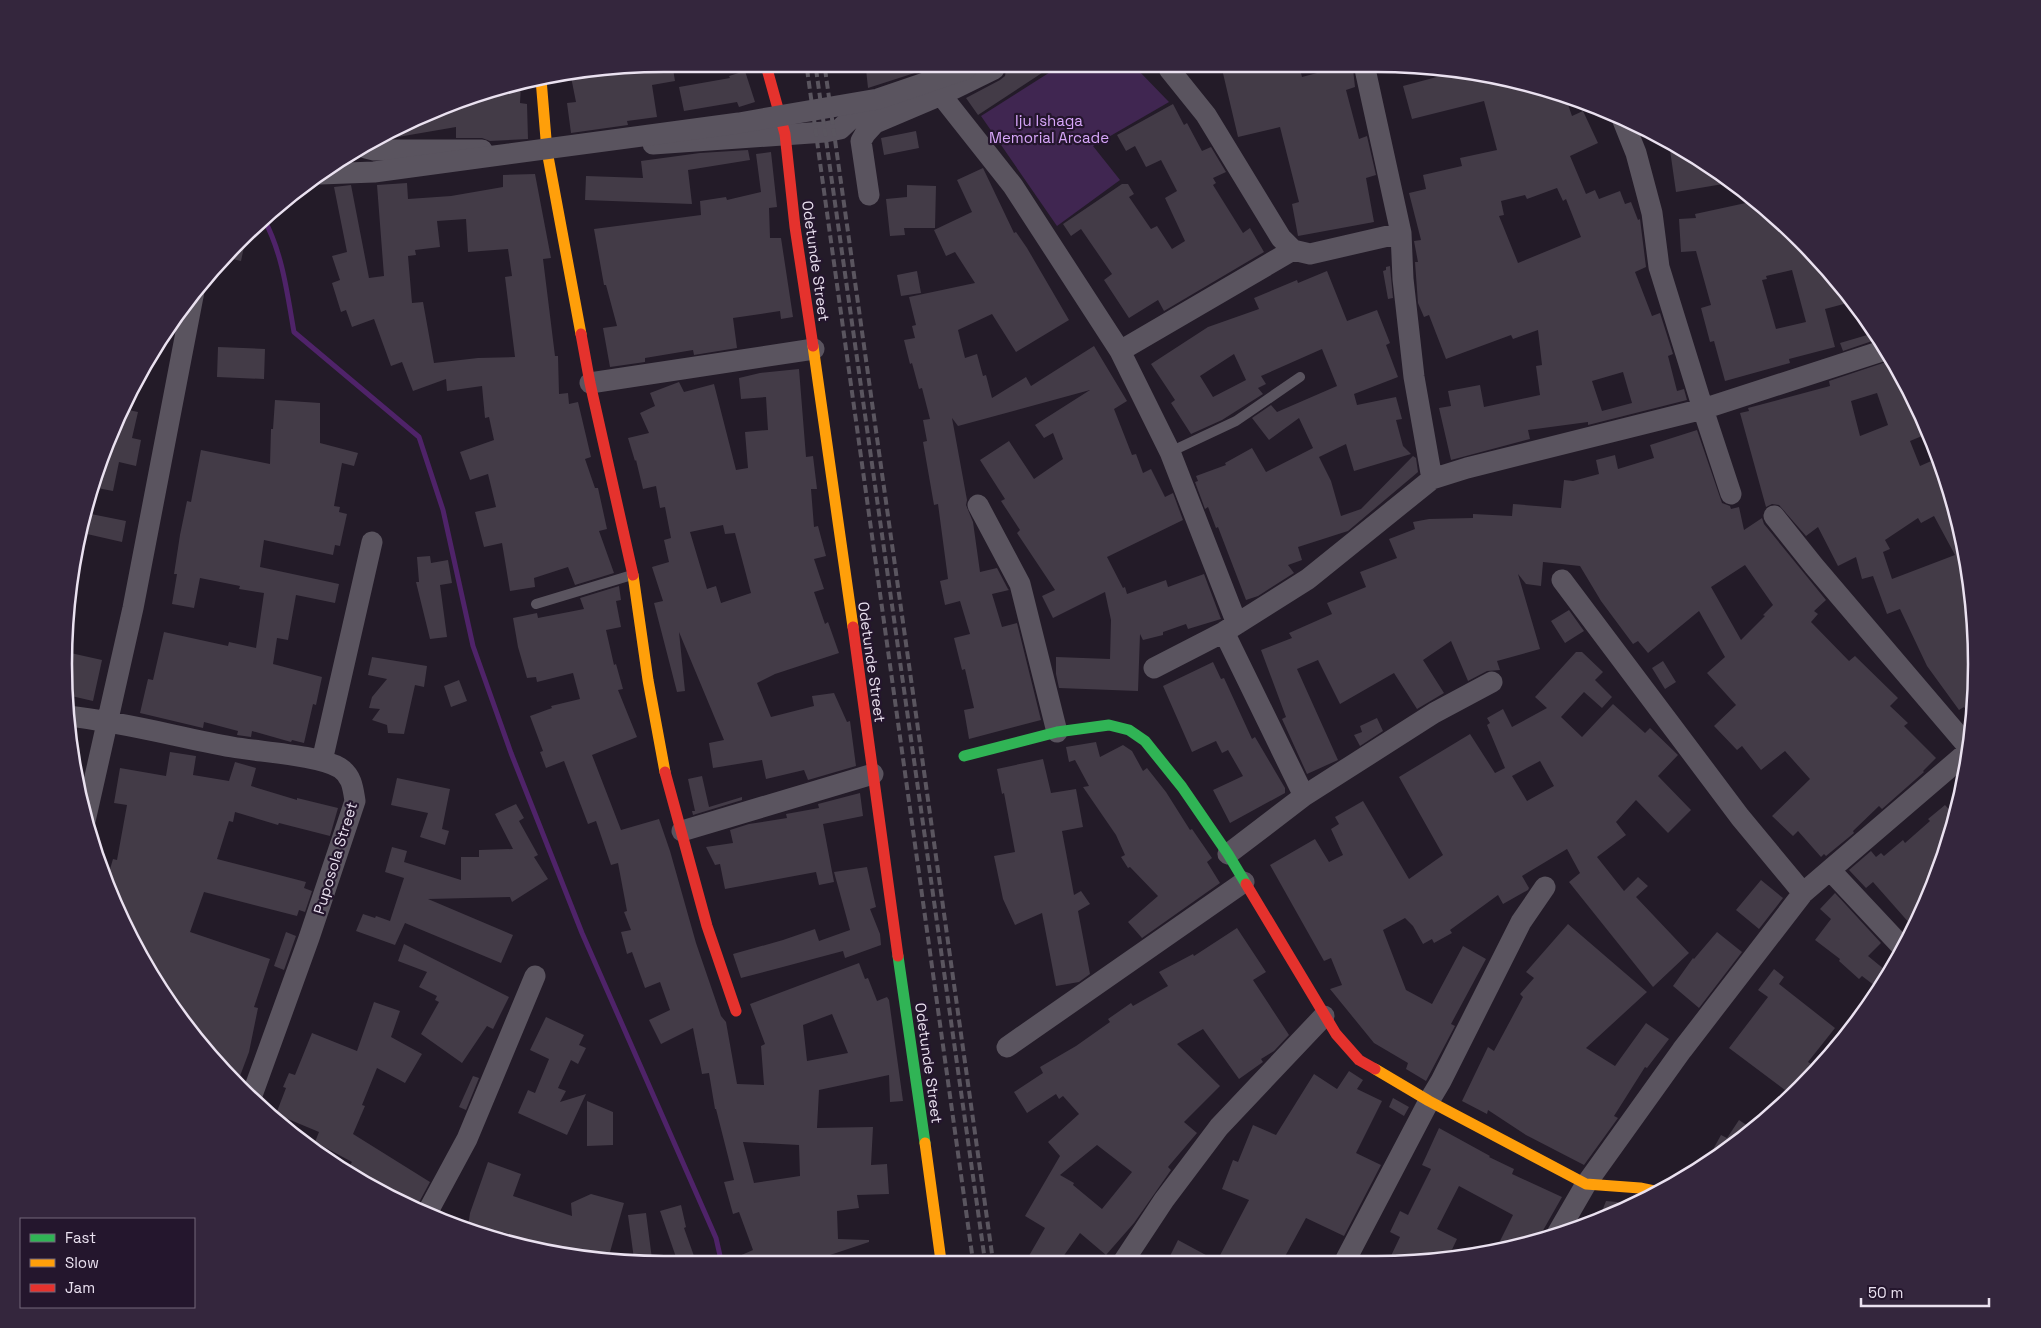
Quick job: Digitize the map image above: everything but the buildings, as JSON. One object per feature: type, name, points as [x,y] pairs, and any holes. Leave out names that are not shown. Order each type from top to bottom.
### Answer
[{"type":"street","name":"Odetunde Street","points":[[768,72],[786,134],[795,227],[814,349],[939,1256]]},
{"type":"street","points":[[372,150],[547,150],[786,134],[816,134],[840,129],[857,113],[943,72]]},
{"type":"street","points":[[333,174],[374,172],[748,121],[878,99],[957,72]]},
{"type":"street","points":[[869,195],[861,141],[874,123],[941,95],[988,72]]},
{"type":"street","points":[[1171,72],[1206,116],[1281,238],[1293,250],[1310,254],[1402,232]]},
{"type":"street","points":[[1366,72],[1402,232],[1403,280],[1414,378],[1432,479]]},
{"type":"street","points":[[542,86],[547,150],[590,383],[633,574],[648,680],[663,766],[707,926],[736,1011]]},
{"type":"street","points":[[941,95],[1013,186],[1120,351],[1170,452],[1231,628],[1304,796]]},
{"type":"street","points":[[1626,128],[1636,153],[1652,213],[1659,267],[1731,494]]},
{"type":"street","points":[[1120,351],[1293,250]]},
{"type":"street","points":[[89,802],[133,608],[191,310]]},
{"type":"street","points":[[590,383],[814,349]]},
{"type":"street","points":[[1154,668],[1231,628],[1308,579],[1432,479],[1467,468],[1703,409],[1879,352]]},
{"type":"street","points":[[978,505],[1020,584],[1057,732]]},
{"type":"street","points":[[1774,516],[1826,581],[1963,741]]},
{"type":"street","points":[[322,761],[372,542]]},
{"type":"street","points":[[1562,580],[1734,809],[1803,893]]},
{"type":"street","points":[[1228,854],[1304,796],[1434,713],[1492,682]]},
{"type":"street","name":"Puposola Street","points":[[75,717],[108,720],[232,747],[322,761],[340,769],[352,780],[355,801],[309,938],[253,1089]]},
{"type":"street","points":[[964,756],[1057,732],[1109,725],[1129,730],[1145,741],[1182,787],[1228,854],[1324,1016],[1336,1034],[1360,1060],[1429,1101],[1586,1184],[1648,1190]]},
{"type":"street","points":[[1562,1226],[1586,1184],[1682,1050],[1803,893],[1960,757]]},
{"type":"street","points":[[682,831],[872,774]]},
{"type":"street","points":[[1830,870],[1898,943]]},
{"type":"street","points":[[1006,1047],[1244,882]]},
{"type":"street","points":[[1348,1256],[1429,1101],[1441,1082],[1521,922],[1544,887]]},
{"type":"street","points":[[430,1207],[467,1139],[535,976]]},
{"type":"street","points":[[1127,1256],[1164,1200],[1219,1127],[1324,1016]]},
{"type":"lane","points":[[1170,452],[1236,421],[1300,377]]},
{"type":"lane","points":[[536,604],[633,574]]},
{"type":"green space","name":"Iju Ishaga Memorial Arcade","points":[[1050,72],[1140,72],[1169,102],[1093,146],[1120,180],[1057,226],[981,116]]},
{"type":"waterway","points":[[267,226],[280,260],[294,332],[419,437],[443,510],[473,646],[511,753],[582,933],[716,1238],[720,1256]]},
{"type":"railway","points":[[807,72],[972,1256]]},
{"type":"railway","points":[[816,72],[984,1256]]},
{"type":"railway","points":[[825,72],[992,1256]]},
{"type":"traffic: fast","points":[[964,756],[1057,732],[1109,725],[1129,730],[1145,741],[1182,787],[1246,884]]},
{"type":"traffic: fast","points":[[898,956],[925,1143]]},
{"type":"traffic: slow","points":[[542,86],[547,151],[581,334]]},
{"type":"traffic: slow","points":[[813,346],[853,627]]},
{"type":"traffic: slow","points":[[633,575],[648,680],[665,772]]},
{"type":"traffic: slow","points":[[1375,1069],[1429,1101],[1586,1184],[1648,1190]]},
{"type":"traffic: slow","points":[[925,1143],[940,1256]]},
{"type":"traffic: jam","points":[[768,72],[785,134],[795,227],[813,346]]},
{"type":"traffic: jam","points":[[581,334],[590,383],[633,575]]},
{"type":"traffic: jam","points":[[853,627],[898,956]]},
{"type":"traffic: jam","points":[[665,772],[707,926],[736,1011]]},
{"type":"traffic: jam","points":[[1246,884],[1336,1034],[1359,1060],[1375,1069]]}]
